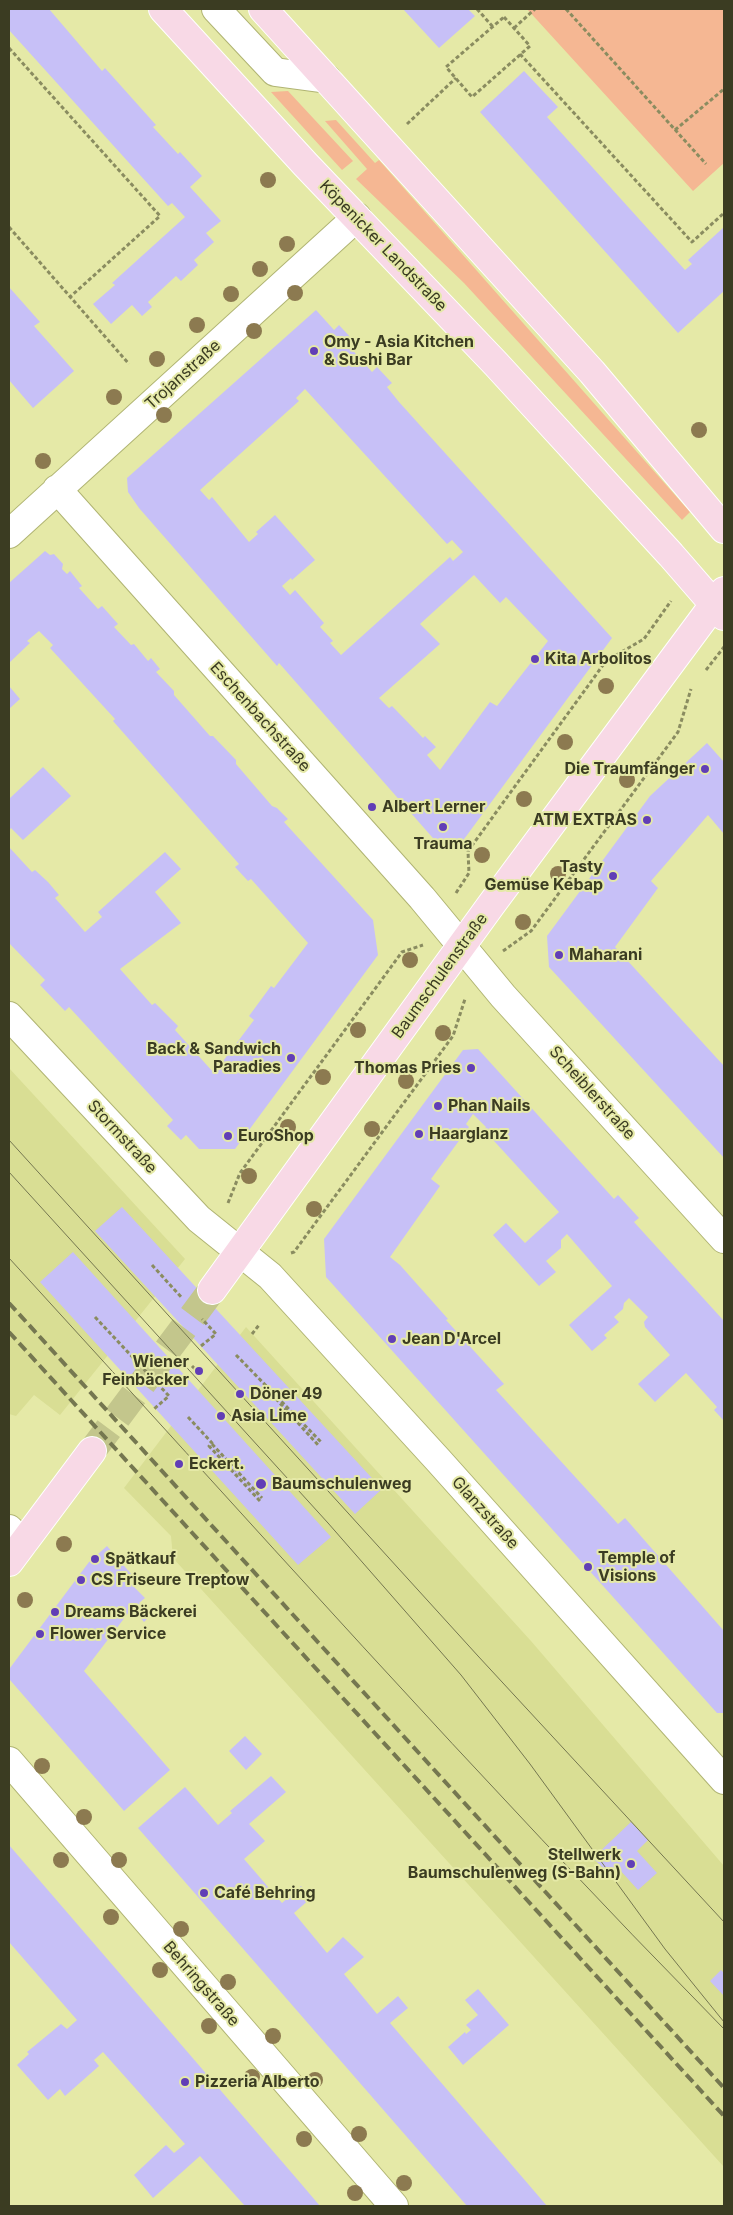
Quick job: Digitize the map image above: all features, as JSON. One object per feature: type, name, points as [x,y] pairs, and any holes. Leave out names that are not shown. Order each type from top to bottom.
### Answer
[{"type":"main road","name":"Köpenicker Landstraße","points":[[163,9],[306,165],[496,364],[671,555],[721,604]]},
{"type":"main road","points":[[263,9],[592,372],[724,529]]},
{"type":"main road","name":"Baumschulenstraße","points":[[212,1290],[462,946],[721,604]]},
{"type":"main road","points":[[14,1545],[92,1451]]},
{"type":"street","points":[[216,9],[275,72],[328,79]]},
{"type":"street","name":"Trojanstraße","points":[[9,534],[357,217]]},
{"type":"street","name":"Eschenbachstraße","points":[[57,489],[416,891],[462,946]]},
{"type":"street","name":"Scheiblerstraße","points":[[462,946],[503,996],[724,1239]]},
{"type":"street","name":"Stormstraße","points":[[9,1016],[199,1219],[240,1252]]},
{"type":"street","name":"Glanzstraße","points":[[240,1252],[270,1276],[365,1379],[724,1780]]},
{"type":"street","name":"Behringstraße","points":[[9,1761],[394,2206]]},
{"type":"path","points":[[477,9],[493,27]]},
{"type":"path","points":[[514,28],[535,9]]},
{"type":"path","points":[[566,9],[706,164]]},
{"type":"path","points":[[504,17],[514,28],[530,46],[472,96],[446,67],[504,17]]},
{"type":"path","points":[[9,48],[160,216],[70,297]]},
{"type":"path","points":[[520,54],[692,242],[724,213]]},
{"type":"path","points":[[385,143],[456,78]]},
{"type":"path","points":[[675,130],[724,89]]},
{"type":"path","points":[[9,227],[129,364]]},
{"type":"path","points":[[462,883],[468,873],[468,851],[606,661],[644,639],[650,631]]},
{"type":"path","points":[[702,675],[724,647]]},
{"type":"path","points":[[499,954],[531,930],[678,732],[690,691],[693,687]]},
{"type":"path","points":[[240,1173],[402,952],[423,945]]},
{"type":"path","points":[[294,1252],[453,1036],[463,1002]]},
{"type":"path","points":[[152,1265],[179,1294]]},
{"type":"path","points":[[199,1315],[216,1334],[201,1346]]},
{"type":"path","points":[[96,1317],[169,1396],[154,1409]]},
{"type":"path","points":[[252,1334],[258,1325]]},
{"type":"path","points":[[236,1356],[321,1445]]},
{"type":"path","points":[[192,1366],[198,1372]]},
{"type":"path","points":[[188,1417],[261,1499]]},
{"type":"shaded area","points":[[527,9],[724,9],[724,163],[693,191]]},
{"type":"shaded area","points":[[288,91],[353,161],[342,170],[271,92]]},
{"type":"shaded area","points":[[336,120],[375,163],[379,160],[690,512],[682,520],[464,283],[356,179],[367,169],[325,121]]},
{"type":"shaded area","points":[[9,1068],[185,1259],[60,1415],[34,1395],[16,1416],[9,1414]]},
{"type":"shaded area","points":[[246,1327],[531,1641],[724,1866],[724,2167],[173,1558],[171,1536],[124,1488]]},
{"type":"building","points":[[9,9],[49,9],[102,71],[105,68],[156,125],[153,127],[202,176],[190,187],[221,221],[206,233],[214,242],[194,260],[198,265],[181,281],[176,276],[148,302],[152,307],[142,316],[132,305],[111,324],[93,304],[115,285],[112,283],[185,217],[172,203],[168,206],[9,30]]},
{"type":"building","points":[[403,9],[468,9],[475,16],[439,48]]},
{"type":"building","points":[[524,71],[558,107],[547,117],[685,270],[692,264],[688,260],[724,227],[724,291],[678,333],[480,112]]},
{"type":"building","points":[[9,287],[40,322],[34,326],[74,371],[33,408],[9,380]]},
{"type":"building","points":[[316,310],[334,330],[339,325],[353,340],[348,345],[372,372],[377,367],[392,383],[387,387],[399,402],[612,638],[459,846],[439,845],[279,663],[277,666],[139,508],[128,492],[127,478]],"holes":[[[305,389],[447,544],[452,540],[463,552],[453,561],[450,557],[341,655],[330,643],[333,641],[320,627],[324,623],[295,590],[290,595],[282,586],[315,560],[275,515],[256,532],[258,534],[249,542],[212,497],[209,500],[200,490],[299,401],[296,398]],[[474,575],[500,603],[506,597],[548,641],[497,706],[490,702],[440,770],[427,755],[436,747],[425,736],[423,738],[392,706],[389,708],[379,698],[440,644],[420,624]]]},
{"type":"building","points":[[45,551],[50,555],[54,554],[63,564],[62,569],[67,574],[70,571],[82,586],[79,588],[98,609],[102,606],[118,624],[114,627],[131,645],[134,644],[148,661],[151,658],[160,669],[156,672],[174,691],[174,695],[210,736],[213,736],[236,760],[236,764],[272,806],[277,808],[288,819],[284,822],[373,920],[378,955],[235,1149],[199,1149],[186,1135],[181,1140],[167,1126],[173,1120],[69,1007],[65,1011],[40,985],[45,980],[9,943],[9,847],[32,872],[35,870],[48,882],[59,895],[55,898],[85,932],[102,917],[98,912],[165,852],[181,869],[155,892],[181,923],[120,969],[152,1005],[155,1003],[178,1026],[175,1030],[214,1073],[254,1020],[249,1016],[271,986],[274,988],[308,943],[251,879],[248,881],[235,867],[239,864],[113,721],[115,719],[50,648],[53,645],[39,631],[27,641],[30,643],[9,663],[9,583]]},
{"type":"building","points":[[9,686],[20,699],[9,709]]},
{"type":"building","points":[[707,743],[724,762],[724,834],[708,815],[651,881],[658,888],[615,947],[724,1066],[724,1158],[549,967],[547,936],[650,796]]},
{"type":"building","points":[[43,767],[71,796],[23,840],[11,828],[9,831],[9,799]]},
{"type":"building","points":[[478,1049],[614,1199],[618,1195],[639,1218],[634,1222],[724,1321],[724,1421],[714,1410],[717,1407],[686,1373],[655,1402],[638,1384],[670,1355],[645,1327],[644,1322],[648,1317],[629,1298],[624,1303],[623,1309],[614,1317],[619,1322],[604,1335],[607,1338],[592,1351],[569,1325],[612,1286],[567,1234],[561,1240],[561,1248],[546,1261],[556,1272],[539,1286],[493,1235],[506,1223],[525,1243],[559,1212],[484,1130],[486,1127],[473,1114],[466,1124],[469,1127],[431,1179],[440,1186],[390,1257],[400,1265],[448,1319],[446,1320],[504,1384],[496,1390],[618,1524],[625,1518],[724,1631],[724,1713],[717,1713],[326,1277],[324,1239],[463,1050]]},
{"type":"building","points":[[122,1207],[382,1489],[355,1514],[95,1231]]},
{"type":"building","points":[[73,1252],[331,1537],[298,1565],[40,1282]]},
{"type":"building","points":[[107,1546],[132,1575],[127,1580],[145,1598],[139,1603],[150,1616],[144,1622],[132,1608],[84,1671],[170,1770],[124,1811],[10,1680],[10,1668],[89,1562]]},
{"type":"building","points":[[245,1736],[262,1754],[246,1770],[229,1751]]},
{"type":"building","points":[[271,1776],[286,1792],[249,1824],[265,1841],[244,1859],[282,1903],[301,1886],[311,1898],[294,1913],[327,1953],[343,1937],[364,1957],[344,1974],[377,2014],[398,1996],[408,2008],[390,2023],[547,2206],[467,2206],[138,1828],[185,1787],[218,1825],[232,1813],[230,1811]]},
{"type":"building","points":[[631,1822],[648,1840],[637,1851],[657,1873],[638,1890],[619,1869],[611,1876],[593,1858]]},
{"type":"building","points":[[9,1845],[320,2206],[245,2206],[200,2156],[153,2198],[134,2175],[166,2145],[174,2153],[185,2144],[103,2052],[94,2060],[99,2066],[65,2096],[60,2089],[48,2100],[17,2065],[29,2054],[27,2052],[61,2024],[67,2029],[77,2020],[9,1942]]},
{"type":"building","points":[[721,1970],[724,1973],[724,1996],[710,1981]]},
{"type":"building","points":[[478,1989],[509,2025],[463,2065],[448,2047],[465,2032],[466,2034],[471,2030],[466,2025],[478,2015],[465,2000]]},
{"type":"tunnel","points":[[92,1451],[212,1290]]},
{"type":"tram line","points":[[9,1140],[478,1656],[724,1922]]},
{"type":"tram line","points":[[9,1172],[328,1523],[461,1675],[530,1764],[665,1949],[724,2022]]},
{"type":"tram line","points":[[9,1258],[452,1743],[632,1935],[724,2029]]},
{"type":"railway","points":[[9,1303],[724,2088]]},
{"type":"railway","points":[[9,1332],[724,2116]]},
{"type":"place","name":"Omy - Asia Kitchen & Sushi Bar","points":[[314,351]]},
{"type":"place","name":"Kita Arbolitos","points":[[535,659]]},
{"type":"place","name":"Die Traumfänger","points":[[705,769]]},
{"type":"place","name":"Albert Lerner","points":[[372,807]]},
{"type":"place","name":"ATM EXTRAS","points":[[647,820]]},
{"type":"place","name":"Trauma","points":[[443,827]]},
{"type":"place","name":"Tasty Gemüse Kebap","points":[[613,876]]},
{"type":"place","name":"Maharani","points":[[559,955]]},
{"type":"place","name":"Back & Sandwich Paradies","points":[[291,1058]]},
{"type":"place","name":"Thomas Pries","points":[[471,1068]]},
{"type":"place","name":"Phan Nails","points":[[438,1106]]},
{"type":"place","name":"Haarglanz","points":[[419,1134]]},
{"type":"place","name":"EuroShop","points":[[228,1136]]},
{"type":"place","name":"Jean D'Arcel","points":[[392,1339]]},
{"type":"place","name":"Wiener Feinbäcker","points":[[199,1371]]},
{"type":"place","name":"Döner 49","points":[[240,1394]]},
{"type":"place","name":"Asia Lime","points":[[221,1416]]},
{"type":"place","name":"Eckert.","points":[[179,1464]]},
{"type":"place","name":"Baumschulenweg","points":[[261,1484]]},
{"type":"place","name":"Spätkauf","points":[[95,1559]]},
{"type":"place","name":"Temple of Visions","points":[[588,1567]]},
{"type":"place","name":"CS Friseure Treptow","points":[[81,1580]]},
{"type":"place","name":"Dreams Bäckerei","points":[[55,1612]]},
{"type":"place","name":"Flower Service","points":[[40,1634]]},
{"type":"place","name":"Stellwerk Baumschulenweg (S-Bahn)","points":[[631,1864]]},
{"type":"place","name":"Café Behring","points":[[204,1893]]},
{"type":"place","name":"Pizzeria Alberto","points":[[185,2082]]}]
